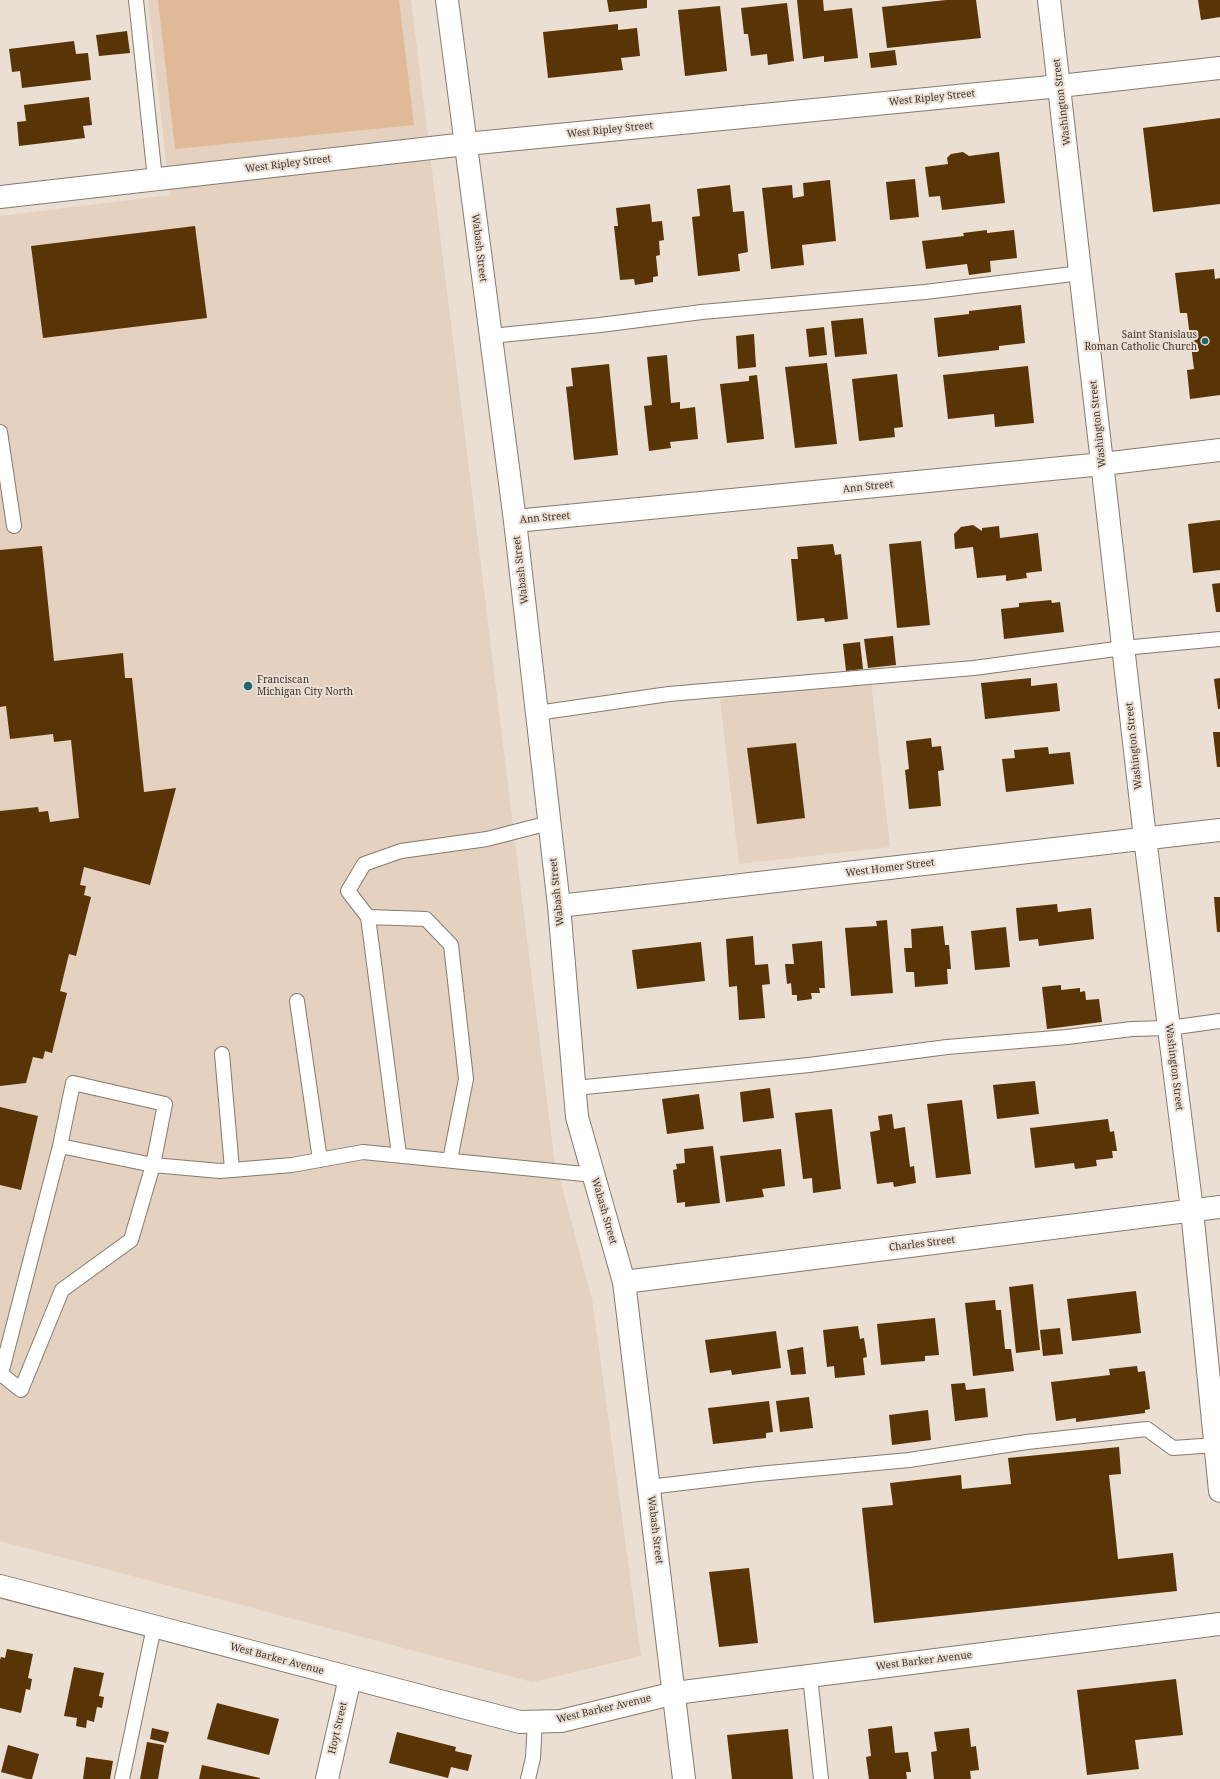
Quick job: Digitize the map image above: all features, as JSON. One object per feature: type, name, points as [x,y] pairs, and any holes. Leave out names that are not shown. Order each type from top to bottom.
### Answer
[{"type":"street","name":"Wabash Street","points":[[447,0],[515,521],[559,906],[577,1117],[624,1282],[675,1693],[684,1779]]},
{"type":"street","name":"Washington Street","points":[[1049,0],[1145,838],[1192,1210],[1216,1420],[1216,1445],[1220,1491]]},
{"type":"street","name":"West Ripley Street","points":[[0,197],[466,144],[1060,86],[1220,68]]},
{"type":"street","name":"Ann Street","points":[[515,521],[1103,464],[1220,450]]},
{"type":"street","name":"West Homer Street","points":[[559,906],[1220,830]]},
{"type":"street","name":"Charles Street","points":[[624,1282],[1220,1207]]},
{"type":"street","name":"West Barker Avenue","points":[[0,1586],[520,1722],[561,1721],[675,1693],[1220,1624]]},
{"type":"street","name":"Hoyt Street","points":[[327,1779],[350,1678]]},
{"type":"lane","points":[[136,0],[155,179]]},
{"type":"lane","points":[[491,336],[600,325],[702,312],[925,292],[1081,273]]},
{"type":"lane","points":[[0,432],[14,526]]},
{"type":"lane","points":[[537,713],[669,694],[974,668],[1123,648],[1220,639]]},
{"type":"lane","points":[[399,1155],[368,917],[348,891],[364,864],[401,851],[487,839],[549,824]]},
{"type":"lane","points":[[368,917],[426,919],[451,945],[466,1079],[450,1160]]},
{"type":"lane","points":[[297,1001],[320,1160]]},
{"type":"lane","points":[[575,1088],[802,1066],[947,1048],[1067,1037],[1132,1029],[1169,1028],[1220,1021]]},
{"type":"lane","points":[[222,1054],[232,1169]]},
{"type":"lane","points":[[73,1083],[165,1104],[153,1166],[131,1240],[62,1290],[21,1390],[1,1374],[60,1146],[73,1083]]},
{"type":"lane","points":[[60,1146],[153,1166],[220,1171],[292,1165],[363,1152],[594,1174]]},
{"type":"lane","points":[[649,1488],[758,1474],[909,1460],[1026,1442],[1147,1429],[1173,1448],[1216,1445]]},
{"type":"lane","points":[[122,1779],[154,1627]]},
{"type":"lane","points":[[810,1676],[821,1779]]},
{"type":"lane","points":[[528,1779],[533,1758],[535,1721]]},
{"type":"shaded area","name":"Franciscan Michigan City North","points":[[148,0],[411,0],[554,1157],[592,1299],[641,1656],[532,1682],[0,1541],[0,216],[170,195]]},
{"type":"shaded area","points":[[158,0],[399,0],[414,125],[175,149]]},
{"type":"shaded area","points":[[871,682],[890,847],[739,864],[720,699]]},
{"type":"building","points":[[607,0],[647,0],[647,8],[609,12]]},
{"type":"building","points":[[797,0],[823,0],[824,11],[852,8],[858,58],[824,62],[824,56],[803,59]]},
{"type":"building","points":[[946,0],[976,0],[981,38],[887,48],[882,7]]},
{"type":"building","points":[[1198,0],[1220,0],[1220,17],[1201,20]]},
{"type":"building","points":[[787,3],[794,61],[768,65],[767,54],[751,56],[748,34],[744,34],[741,8]]},
{"type":"building","points":[[720,6],[727,71],[685,76],[678,10]]},
{"type":"building","points":[[618,24],[618,30],[637,28],[640,56],[621,58],[623,70],[548,78],[543,32]]},
{"type":"building","points":[[127,31],[130,53],[99,56],[96,35]]},
{"type":"building","points":[[74,41],[76,54],[88,53],[91,80],[22,88],[20,71],[12,72],[9,49]]},
{"type":"building","points":[[895,50],[897,65],[871,68],[869,53]]},
{"type":"building","points":[[89,97],[92,125],[83,126],[85,138],[19,146],[17,122],[26,121],[24,105]]},
{"type":"building","points":[[1220,118],[1220,204],[1153,212],[1143,128]]},
{"type":"building","points":[[963,152],[969,156],[999,152],[1005,203],[942,210],[940,196],[929,197],[925,167],[948,164],[947,158],[951,154]]},
{"type":"building","points":[[915,179],[919,217],[890,220],[886,182]]},
{"type":"building","points":[[830,180],[836,241],[802,245],[804,265],[771,269],[762,188],[792,185],[793,198],[804,196],[803,183]]},
{"type":"building","points":[[730,185],[733,212],[744,211],[748,252],[738,254],[740,271],[698,276],[692,217],[700,216],[697,189]]},
{"type":"building","points":[[650,204],[652,222],[662,221],[664,240],[659,241],[660,255],[656,256],[658,276],[653,277],[653,282],[635,285],[634,279],[620,280],[614,226],[618,226],[616,208]]},
{"type":"building","points":[[195,226],[207,318],[43,338],[31,246]]},
{"type":"building","points":[[987,230],[987,233],[1014,230],[1017,258],[990,261],[991,272],[969,275],[967,264],[926,269],[922,241],[964,236],[963,233]]},
{"type":"building","name":"Saint Stanislaus Roman Catholic Church","points":[[1214,269],[1215,279],[1220,278],[1220,395],[1190,399],[1187,370],[1194,369],[1187,313],[1180,313],[1175,273]]},
{"type":"building","points":[[1021,305],[1025,343],[999,346],[999,350],[938,357],[934,318],[969,314],[969,311]]},
{"type":"building","points":[[863,318],[867,354],[835,357],[831,321]]},
{"type":"building","points":[[824,327],[827,355],[809,357],[806,329]]},
{"type":"building","points":[[754,334],[756,367],[738,369],[736,336]]},
{"type":"building","points":[[667,355],[671,403],[680,402],[680,409],[695,407],[698,439],[670,442],[671,448],[649,451],[644,406],[652,405],[647,357]]},
{"type":"building","points":[[827,363],[837,444],[795,448],[785,367]]},
{"type":"building","points":[[609,364],[618,455],[574,460],[566,387],[573,386],[571,368]]},
{"type":"building","points":[[1028,366],[1034,423],[995,427],[994,414],[948,419],[943,375]]},
{"type":"building","points":[[897,374],[903,427],[894,428],[895,437],[859,441],[852,379]]},
{"type":"building","points":[[757,375],[764,439],[727,443],[720,384],[749,381],[749,376]]},
{"type":"building","points":[[1220,520],[1220,570],[1193,573],[1188,524]]},
{"type":"building","points":[[973,525],[982,531],[982,528],[999,526],[1000,538],[1038,533],[1042,571],[1026,573],[1027,578],[1006,581],[1006,575],[977,578],[973,547],[955,549],[954,534],[961,527]]},
{"type":"building","points":[[921,541],[930,625],[897,628],[889,544]]},
{"type":"building","points":[[833,544],[835,555],[841,554],[848,619],[825,622],[824,618],[797,621],[791,559],[798,559],[797,547]]},
{"type":"building","points":[[42,546],[54,661],[123,653],[125,678],[132,678],[144,792],[176,788],[150,885],[84,867],[80,885],[86,886],[84,895],[91,897],[76,956],[69,954],[60,991],[67,993],[52,1053],[45,1051],[43,1059],[33,1057],[26,1083],[0,1086],[0,811],[38,807],[39,812],[48,811],[50,822],[79,818],[71,740],[54,742],[53,734],[10,739],[6,706],[0,707],[0,550]]},
{"type":"building","points":[[1220,583],[1220,612],[1216,612],[1212,584]]},
{"type":"building","points":[[1051,600],[1052,603],[1060,602],[1064,632],[1004,639],[1001,609],[1019,607],[1019,603]]},
{"type":"building","points":[[893,636],[896,665],[868,668],[864,639]]},
{"type":"building","points":[[860,642],[863,669],[846,671],[843,644]]},
{"type":"building","points":[[1031,678],[1031,686],[1057,683],[1060,711],[985,719],[981,683]]},
{"type":"building","points":[[1220,678],[1220,709],[1218,709],[1214,679]]},
{"type":"building","points":[[1213,732],[1220,732],[1220,767],[1217,767]]},
{"type":"building","points":[[931,738],[932,747],[941,746],[944,770],[938,771],[941,806],[909,809],[905,770],[909,769],[906,741]]},
{"type":"building","points":[[796,743],[805,818],[757,824],[747,748]]},
{"type":"building","points":[[1048,747],[1049,754],[1070,752],[1074,784],[1006,792],[1002,759],[1015,758],[1014,750]]},
{"type":"building","points":[[1214,897],[1220,897],[1220,932],[1217,932]]},
{"type":"building","points":[[1057,904],[1058,912],[1091,908],[1094,939],[1039,946],[1038,939],[1019,941],[1016,908]]},
{"type":"building","points":[[887,920],[893,993],[851,996],[845,928],[877,926],[876,921]]},
{"type":"building","points":[[943,926],[945,945],[949,945],[951,969],[947,969],[948,984],[915,987],[914,972],[906,972],[904,948],[912,948],[911,929]]},
{"type":"building","points":[[1006,927],[1010,967],[975,970],[971,931]]},
{"type":"building","points":[[753,936],[755,965],[768,964],[770,984],[762,985],[765,1018],[739,1020],[737,986],[729,987],[726,939]]},
{"type":"building","points":[[822,941],[825,988],[819,988],[820,993],[811,993],[812,999],[797,1001],[797,995],[792,995],[791,983],[787,984],[785,964],[794,964],[792,944]]},
{"type":"building","points":[[701,942],[705,981],[637,989],[632,950]]},
{"type":"building","points":[[1061,985],[1061,990],[1080,988],[1080,992],[1085,991],[1086,1000],[1099,999],[1102,1022],[1047,1029],[1042,987]]},
{"type":"building","points":[[1035,1081],[1039,1114],[997,1119],[993,1085]]},
{"type":"building","points":[[770,1088],[774,1118],[743,1122],[740,1092]]},
{"type":"building","points":[[699,1094],[704,1129],[667,1134],[662,1099]]},
{"type":"building","points":[[962,1100],[971,1174],[936,1178],[927,1104]]},
{"type":"building","points":[[0,1107],[38,1116],[21,1190],[0,1185]]},
{"type":"building","points":[[832,1109],[841,1189],[813,1193],[812,1178],[803,1179],[795,1113]]},
{"type":"building","points":[[892,1114],[894,1129],[905,1127],[910,1167],[914,1166],[916,1183],[894,1187],[893,1182],[877,1184],[870,1132],[880,1130],[878,1116]]},
{"type":"building","points":[[1108,1119],[1110,1132],[1114,1131],[1117,1151],[1112,1151],[1113,1158],[1096,1160],[1097,1166],[1075,1169],[1074,1163],[1035,1168],[1030,1128]]},
{"type":"building","points":[[713,1146],[720,1203],[685,1207],[685,1202],[677,1203],[673,1170],[677,1169],[676,1164],[685,1163],[684,1149]]},
{"type":"building","points":[[781,1149],[785,1186],[762,1189],[764,1197],[726,1202],[720,1156]]},
{"type":"building","points":[[1033,1284],[1040,1350],[1016,1353],[1009,1287]]},
{"type":"building","points":[[1136,1291],[1141,1333],[1072,1341],[1067,1299]]},
{"type":"building","points":[[995,1300],[996,1310],[1001,1310],[1005,1349],[1011,1349],[1014,1371],[973,1376],[965,1303]]},
{"type":"building","points":[[935,1318],[939,1355],[925,1356],[925,1361],[881,1365],[877,1324]]},
{"type":"building","points":[[858,1326],[860,1339],[864,1338],[867,1357],[863,1358],[865,1375],[835,1378],[834,1366],[827,1367],[823,1330]]},
{"type":"building","points":[[1060,1328],[1063,1354],[1043,1356],[1040,1330]]},
{"type":"building","points":[[776,1331],[781,1368],[732,1375],[731,1370],[710,1373],[705,1340]]},
{"type":"building","points":[[803,1347],[806,1374],[791,1375],[787,1350]]},
{"type":"building","points":[[1137,1366],[1138,1372],[1145,1371],[1150,1409],[1145,1410],[1145,1413],[1076,1422],[1076,1418],[1056,1421],[1051,1382],[1110,1375],[1109,1369]]},
{"type":"building","points":[[965,1383],[966,1390],[985,1388],[988,1417],[955,1421],[951,1384]]},
{"type":"building","points":[[809,1397],[813,1428],[780,1432],[776,1401]]},
{"type":"building","points":[[769,1401],[773,1432],[766,1433],[766,1438],[713,1444],[708,1408]]},
{"type":"building","points":[[928,1410],[931,1440],[892,1445],[889,1415]]},
{"type":"building","points":[[1119,1447],[1121,1474],[1109,1475],[1118,1559],[1173,1553],[1177,1591],[874,1623],[862,1508],[893,1505],[890,1483],[961,1475],[962,1489],[1011,1484],[1008,1458]]},
{"type":"building","points":[[749,1568],[758,1643],[719,1647],[709,1572]]},
{"type":"building","points":[[7,1649],[33,1654],[28,1678],[32,1679],[30,1690],[26,1689],[21,1713],[0,1708],[0,1660],[1,1657],[5,1658]]},
{"type":"building","points":[[74,1667],[104,1673],[99,1696],[104,1697],[102,1708],[97,1707],[94,1722],[87,1720],[86,1728],[76,1726],[77,1718],[64,1716]]},
{"type":"building","points":[[1176,1679],[1183,1735],[1135,1740],[1139,1769],[1087,1775],[1077,1690]]},
{"type":"building","points":[[217,1703],[279,1719],[269,1755],[207,1739]]},
{"type":"building","points":[[892,1726],[895,1753],[908,1752],[911,1772],[906,1772],[907,1779],[869,1779],[866,1757],[871,1756],[868,1729]]},
{"type":"building","points":[[152,1728],[169,1732],[166,1743],[150,1739]]},
{"type":"building","points":[[969,1728],[971,1747],[976,1746],[979,1770],[970,1771],[971,1779],[934,1779],[931,1752],[937,1751],[934,1732]]},
{"type":"building","points":[[788,1729],[793,1779],[732,1779],[727,1735]]},
{"type":"building","points":[[397,1732],[456,1747],[455,1751],[472,1755],[468,1771],[451,1767],[448,1778],[389,1763]]},
{"type":"building","points":[[147,1742],[164,1745],[158,1779],[140,1779]]},
{"type":"building","points":[[8,1745],[39,1754],[32,1779],[1,1772]]},
{"type":"building","points":[[86,1757],[113,1761],[110,1779],[83,1779]]},
{"type":"building","points":[[202,1765],[260,1778],[260,1779],[199,1779]]},
{"type":"place","name":"Saint Stanislaus Roman Catholic Church","points":[[1205,341]]},
{"type":"place","name":"Franciscan Michigan City North","points":[[248,686]]}]
